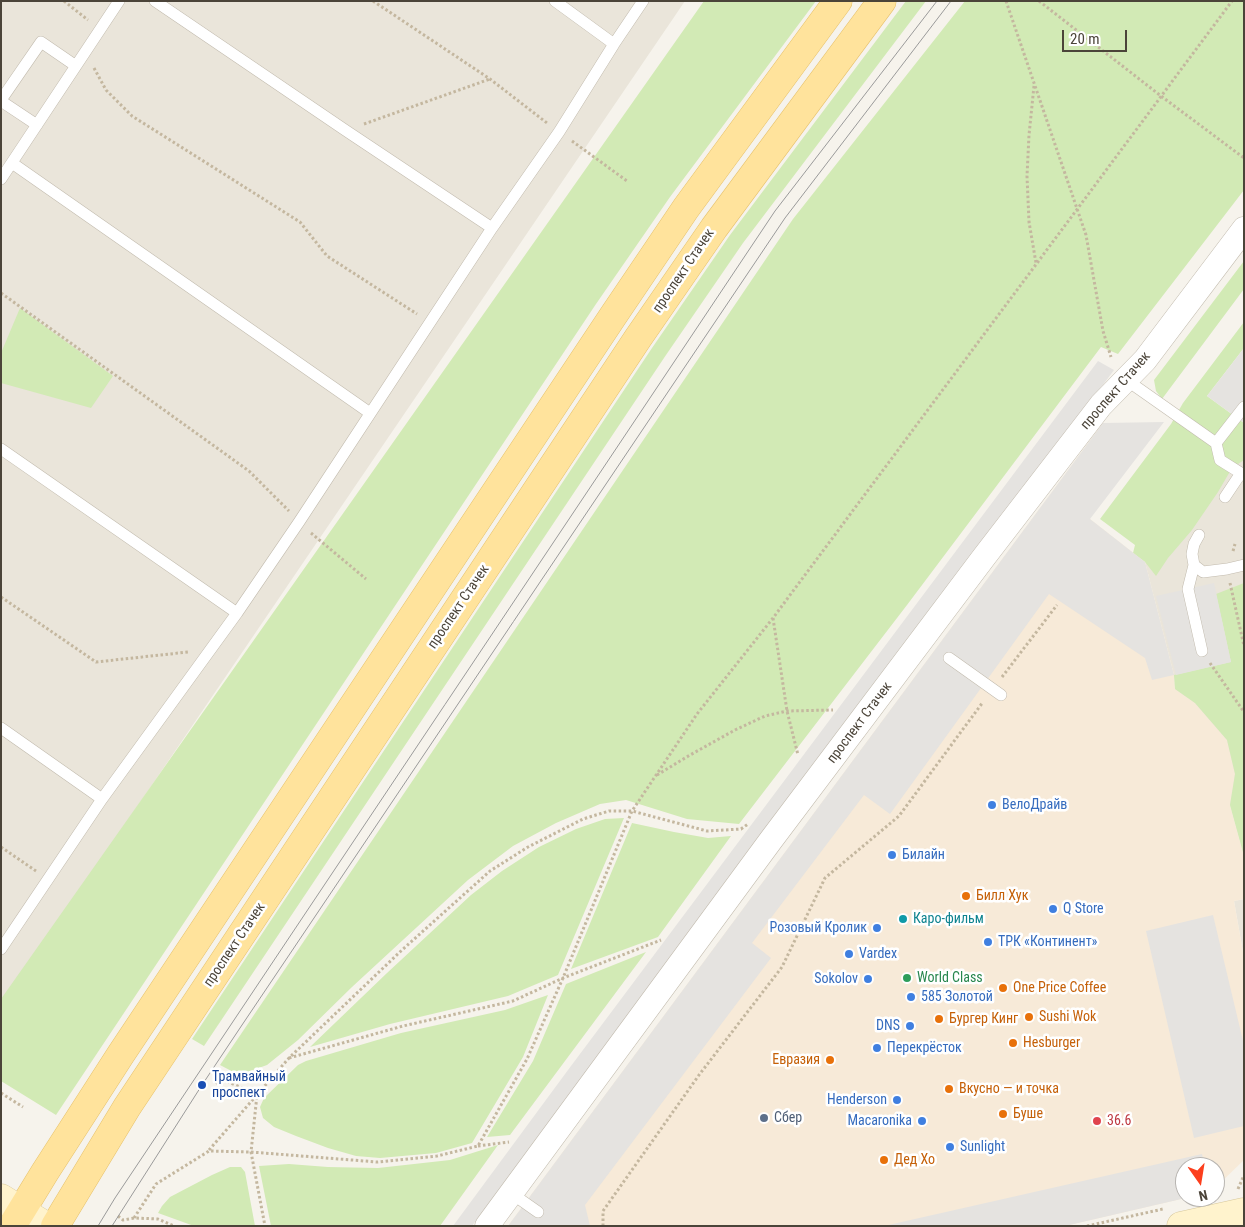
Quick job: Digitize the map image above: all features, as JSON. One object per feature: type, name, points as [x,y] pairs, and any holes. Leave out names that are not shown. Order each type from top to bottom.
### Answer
[{"type":"main road","points":[[11,1211],[53,1159],[612,316],[686,208],[838,1]]},
{"type":"main road","name":"проспект Стачек","points":[[55,1226],[127,1107],[638,338],[714,228],[882,1]]},
{"type":"street","name":"проспект Стачек","points":[[487,1226],[771,840],[984,556],[1101,405],[1145,360],[1244,228]]},
{"type":"street","points":[[1181,1226],[1240,1202]]},
{"type":"street","points":[[11,1211],[46,1226]]},
{"type":"lane","points":[[1,179],[119,1]]},
{"type":"lane","points":[[155,1],[492,228]]},
{"type":"lane","points":[[555,1],[614,44]]},
{"type":"lane","points":[[1,949],[102,799],[237,614],[492,228],[559,132],[643,1]]},
{"type":"lane","points":[[37,125],[1,100],[41,42],[76,66]]},
{"type":"lane","points":[[12,163],[370,413]]},
{"type":"lane","points":[[1125,380],[1216,443],[1220,460],[1242,474],[1225,497]]},
{"type":"lane","points":[[1216,443],[1244,407]]},
{"type":"lane","points":[[1,449],[237,614]]},
{"type":"lane","points":[[1199,535],[1194,544],[1192,554],[1194,565],[1188,589],[1202,651]]},
{"type":"lane","points":[[1194,565],[1203,572],[1244,565]]},
{"type":"lane","points":[[949,658],[997,692]]},
{"type":"lane","points":[[1,728],[102,799]]},
{"type":"lane","points":[[511,1193],[538,1212]]},
{"type":"path","points":[[64,1],[100,30]]},
{"type":"path","points":[[373,1],[490,79],[549,124]]},
{"type":"path","points":[[1006,1],[1086,235],[1103,331],[1111,357]]},
{"type":"path","points":[[1039,1],[1244,158]]},
{"type":"path","points":[[478,1146],[528,1059],[632,811],[697,714],[773,618],[1232,1]]},
{"type":"path","points":[[85,53],[106,90],[132,116],[300,222],[327,256],[430,322]]},
{"type":"path","points":[[346,130],[490,79]]},
{"type":"path","points":[[1034,84],[1027,176],[1029,222],[1036,264]]},
{"type":"path","points":[[572,141],[627,181]]},
{"type":"path","points":[[1,292],[248,471],[289,512]]},
{"type":"path","points":[[310,531],[366,578]]},
{"type":"path","points":[[1227,569],[1244,646]]},
{"type":"path","points":[[1,597],[96,662],[210,650]]},
{"type":"path","points":[[603,1226],[603,1211],[699,1076],[782,967],[826,878],[899,816],[997,692],[1057,605]]},
{"type":"path","points":[[773,618],[787,711],[798,755]]},
{"type":"path","points":[[1202,651],[1244,712]]},
{"type":"path","points":[[655,777],[734,730],[766,716],[787,711],[833,710]]},
{"type":"path","points":[[134,1218],[156,1184],[209,1150],[288,1058],[402,950],[490,871],[528,847],[583,819],[609,811],[632,811],[707,831],[741,829],[748,824]]},
{"type":"path","points":[[1,847],[48,880]]},
{"type":"path","points":[[288,1058],[403,1026],[513,1001],[563,978],[661,940]]},
{"type":"path","points":[[216,1084],[220,1078],[257,1095]]},
{"type":"path","points":[[1,1093],[23,1107]]},
{"type":"path","points":[[257,1095],[252,1152],[266,1226]]},
{"type":"path","points":[[209,1150],[377,1162],[437,1156],[478,1146],[509,1142]]},
{"type":"path","points":[[1240,1202],[1244,1175]]},
{"type":"path","points":[[118,1216],[123,1220],[134,1218],[158,1219],[174,1226]]},
{"type":"shaded area","points":[[1,1],[685,1],[1,1007]]},
{"type":"shaded area","points":[[1244,348],[1244,423],[1207,396]]},
{"type":"shaded area","points":[[1098,361],[1114,370],[760,845],[472,1226],[453,1226],[568,1070]]},
{"type":"shaded area","points":[[1164,422],[1090,519],[1145,562],[1174,675],[1152,680],[1145,658],[1049,594],[890,814],[864,795],[752,943],[771,958],[585,1205],[590,1226],[508,1226],[1103,423]]},
{"type":"shaded area","points":[[1103,423],[1090,519],[1145,562],[1174,675],[1175,689],[1195,703],[1227,740],[1235,774],[1230,805],[1244,856],[1244,899],[1234,901],[1244,958],[1244,1160],[1225,1178],[1225,1157],[1175,1157],[1175,1200],[1065,1226],[508,1226]]},
{"type":"shaded area","points":[[1235,443],[1244,449],[1244,856],[1230,805],[1175,689],[1174,675],[1145,562]]},
{"type":"shaded area","points":[[1214,583],[1231,662],[1176,675],[1156,596]]},
{"type":"shaded area","points":[[1244,899],[1244,958],[1234,901]]},
{"type":"shaded area","points":[[1213,915],[1244,1045],[1244,1126],[1194,1138],[1146,931]]},
{"type":"shaded area","points":[[1202,1154],[1203,1157],[1189,1157]]},
{"type":"shaded area","points":[[1175,1160],[1175,1200],[1065,1226],[884,1226]]},
{"type":"green space","points":[[704,1],[816,1],[670,197],[596,304],[56,1115],[1,1081],[1,999]]},
{"type":"green space","points":[[906,1],[926,1],[743,243],[666,355],[204,1046],[192,1039],[652,348],[730,235]]},
{"type":"green space","points":[[965,1],[1244,1],[1244,190],[1118,354],[1101,347],[739,824],[687,819],[626,800],[600,804],[556,823],[513,846],[468,880],[352,987],[298,1040],[267,1065],[239,1075],[220,1065],[793,219]]},
{"type":"green space","points":[[1244,261],[1244,289],[1162,399],[1156,391],[1154,380]]},
{"type":"green space","points":[[20,308],[113,376],[91,408],[1,383],[1,353]]},
{"type":"green space","points":[[1244,322],[1244,348],[1207,396],[1244,423],[1244,460],[1232,468],[1192,530],[1168,558],[1156,576],[1145,562],[1133,553],[1135,545],[1100,519]]},
{"type":"green space","points":[[1244,583],[1244,856],[1230,805],[1235,774],[1227,740],[1195,703],[1175,689],[1174,675],[1231,662],[1216,594]]},
{"type":"green space","points":[[624,818],[558,975],[508,996],[390,1024],[310,1047],[471,895],[502,871],[539,847],[576,829],[605,819]]},
{"type":"green space","points":[[632,823],[708,838],[731,836],[658,937],[571,969]]},
{"type":"green space","points":[[646,952],[510,1135],[487,1137],[533,1061],[566,984]]},
{"type":"green space","points":[[548,995],[523,1057],[472,1143],[436,1153],[380,1158],[356,1156],[296,1136],[274,1127],[263,1118],[260,1107],[264,1098],[298,1065],[306,1061],[401,1033],[505,1010]]},
{"type":"green space","points":[[498,1145],[440,1226],[271,1226],[259,1166],[289,1164],[378,1168],[450,1160]]},
{"type":"green space","points":[[230,1167],[241,1167],[245,1172],[255,1226],[194,1226],[158,1213],[170,1197]]},
{"type":"tram line","points":[[98,1226],[775,211],[937,1]]},
{"type":"tram line","points":[[112,1226],[242,1025],[785,218],[951,1]]},
{"type":"place","name":"ВелоДрайв","points":[[992,805]]},
{"type":"place","name":"Билайн","points":[[892,855]]},
{"type":"place","name":"Билл Хук","points":[[966,896]]},
{"type":"place","name":"Q Store","points":[[1053,909]]},
{"type":"place","name":"Каро-фильм","points":[[903,919]]},
{"type":"place","name":"Розовый Кролик","points":[[877,928]]},
{"type":"place","name":"ТРК «Континент»","points":[[988,942]]},
{"type":"place","name":"Vardex","points":[[849,954]]},
{"type":"place","name":"World Class","points":[[907,978]]},
{"type":"place","name":"Sokolov","points":[[868,979]]},
{"type":"place","name":"One Price Coffee","points":[[1003,988]]},
{"type":"place","name":"585 Золотой","points":[[911,997]]},
{"type":"place","name":"Sushi Wok","points":[[1029,1017]]},
{"type":"place","name":"Бургер Кинг","points":[[939,1019]]},
{"type":"place","name":"DNS","points":[[910,1026]]},
{"type":"place","name":"Hesburger","points":[[1013,1043]]},
{"type":"place","name":"Перекрёсток","points":[[877,1048]]},
{"type":"place","name":"Евразия","points":[[830,1060]]},
{"type":"place","name":"Трамвайный проспект","points":[[202,1085]]},
{"type":"place","name":"Вкусно — и точка","points":[[949,1089]]},
{"type":"place","name":"Henderson","points":[[897,1100]]},
{"type":"place","name":"Буше","points":[[1003,1114]]},
{"type":"place","name":"Сбер","points":[[764,1118]]},
{"type":"place","name":"Macaronika","points":[[922,1121]]},
{"type":"place","name":"36.6","points":[[1097,1121]]},
{"type":"place","name":"Sunlight","points":[[950,1147]]},
{"type":"place","name":"Дед Хо","points":[[884,1160]]}]
